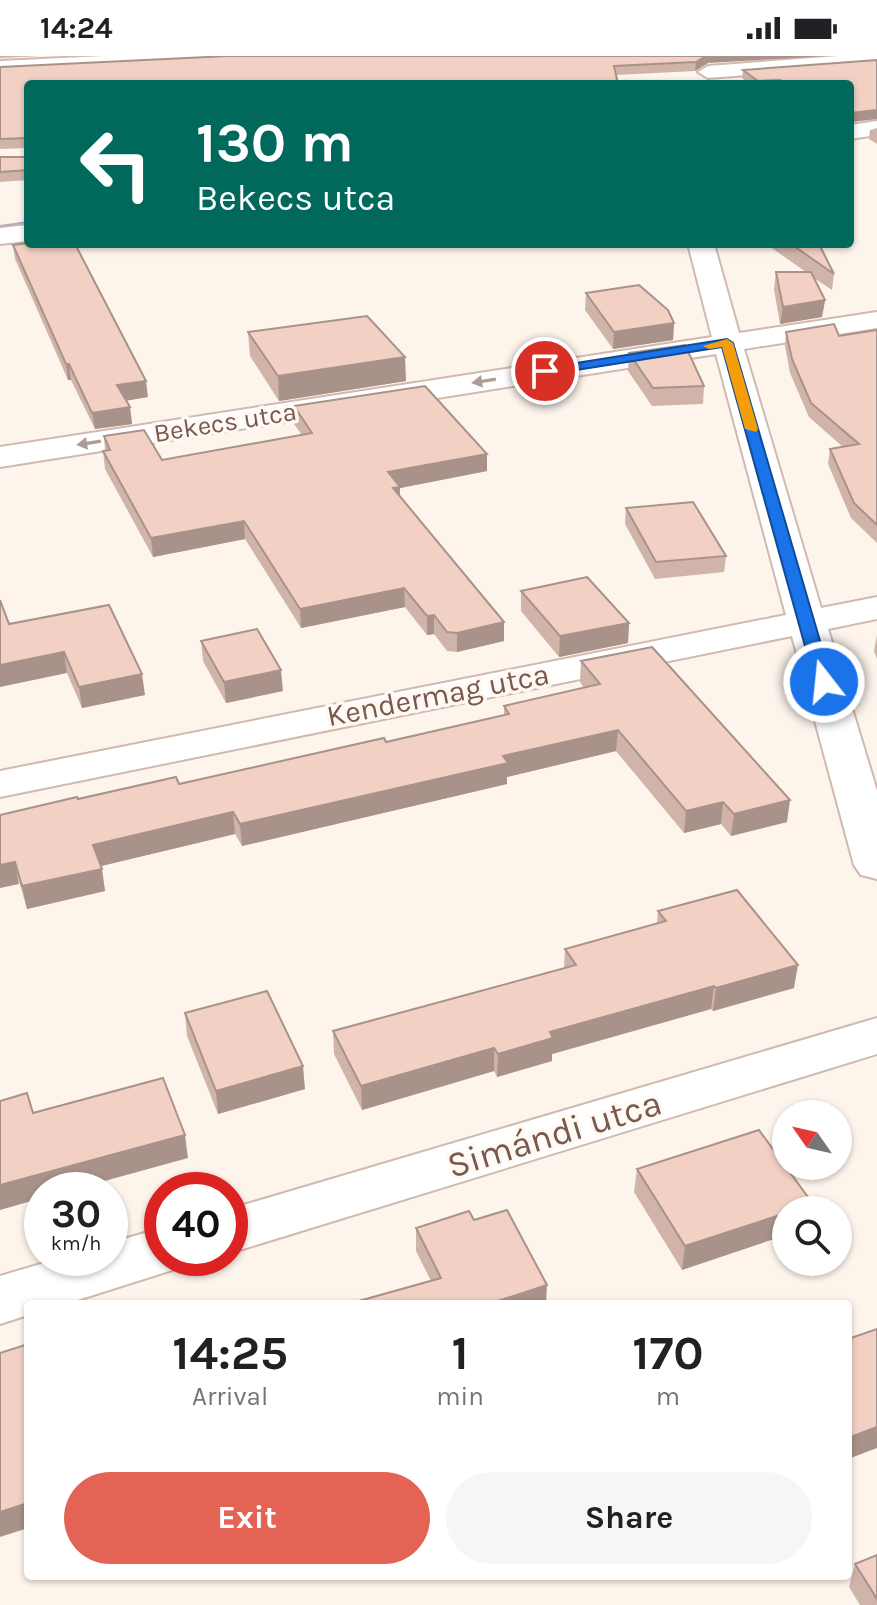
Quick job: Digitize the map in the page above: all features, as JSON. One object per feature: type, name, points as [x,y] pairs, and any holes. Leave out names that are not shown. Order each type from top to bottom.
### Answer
[{"type":"street","points":[[0,67],[228,56]]},
{"type":"street","points":[[690,56],[713,78],[877,59]]},
{"type":"street","points":[[854,131],[877,128]]},
{"type":"street","points":[[0,236],[24,233]]},
{"type":"street","points":[[702,248],[877,865]]},
{"type":"street","name":"Bekecs utca","points":[[0,457],[877,320]]},
{"type":"street","name":"Kendermag utca","points":[[0,784],[877,608]]},
{"type":"street","name":"Simándi utca","points":[[248,1226],[877,1036]]},
{"type":"street","points":[[0,1300],[144,1256]]},
{"type":"building","points":[[228,56],[706,56],[696,62],[614,66],[617,80],[24,80],[24,138],[0,139],[0,67]]},
{"type":"building","points":[[877,60],[877,110],[854,113],[854,80],[757,80],[743,70]]},
{"type":"building","points":[[0,157],[24,157],[24,170],[0,172]]},
{"type":"building","points":[[24,244],[24,248],[77,248],[146,381],[117,385],[130,407],[92,413],[69,364],[66,364],[13,245]]},
{"type":"building","points":[[797,248],[821,248],[834,274]]},
{"type":"building","points":[[776,272],[811,272],[825,300],[783,307]]},
{"type":"building","points":[[639,285],[668,310],[674,323],[614,332],[586,293]]},
{"type":"building","points":[[367,316],[405,357],[278,376],[248,332]]},
{"type":"building","points":[[834,324],[839,336],[877,330],[877,525],[854,503],[830,449],[859,444],[811,403],[792,359],[786,332]]},
{"type":"building","points":[[685,345],[704,386],[653,388],[629,353]]},
{"type":"building","points":[[425,386],[487,454],[388,472],[400,487],[393,488],[504,622],[457,633],[447,632],[434,615],[427,616],[404,588],[300,609],[244,521],[151,538],[103,451],[110,450],[104,436],[144,430],[162,460],[312,433],[294,406]]},
{"type":"building","points":[[693,502],[726,556],[656,562],[626,508]]},
{"type":"building","points":[[587,577],[629,623],[560,636],[521,591]]},
{"type":"building","points":[[0,600],[9,624],[109,605],[142,674],[79,687],[64,652],[0,665]]},
{"type":"building","points":[[257,629],[281,670],[224,682],[201,641]]},
{"type":"building","points":[[652,647],[790,800],[734,814],[723,802],[686,811],[618,730],[503,756],[508,763],[240,824],[233,812],[93,845],[102,869],[22,886],[15,862],[0,865],[0,815],[176,777],[179,784],[384,738],[386,742],[509,714],[504,706],[600,684],[581,661]]},
{"type":"building","points":[[737,890],[798,965],[550,1032],[553,1038],[498,1054],[494,1048],[361,1086],[333,1031],[576,965],[565,949],[666,921],[658,911]]},
{"type":"building","points":[[267,991],[303,1066],[216,1091],[185,1013]]},
{"type":"building","points":[[163,1078],[185,1135],[48,1172],[24,1172],[24,1179],[0,1185],[0,1101],[27,1093],[33,1113]]},
{"type":"building","points":[[759,1130],[772,1148],[772,1180],[795,1180],[807,1196],[772,1196],[772,1218],[685,1246],[637,1169]]},
{"type":"building","points":[[507,1210],[547,1285],[501,1300],[362,1300],[441,1278],[416,1228],[469,1211],[474,1220]]},
{"type":"building","points":[[877,1329],[877,1427],[852,1436],[852,1338]]},
{"type":"building","points":[[24,1345],[24,1504],[0,1512],[0,1353]]},
{"type":"building","points":[[877,1555],[877,1599],[855,1564]]},
{"type":"tram line","points":[[0,226],[24,223]]},
{"type":"slow traffic","points":[[709,346],[727,343],[751,429]]},
{"type":"route","points":[[545,371],[727,343],[824,682]]}]
